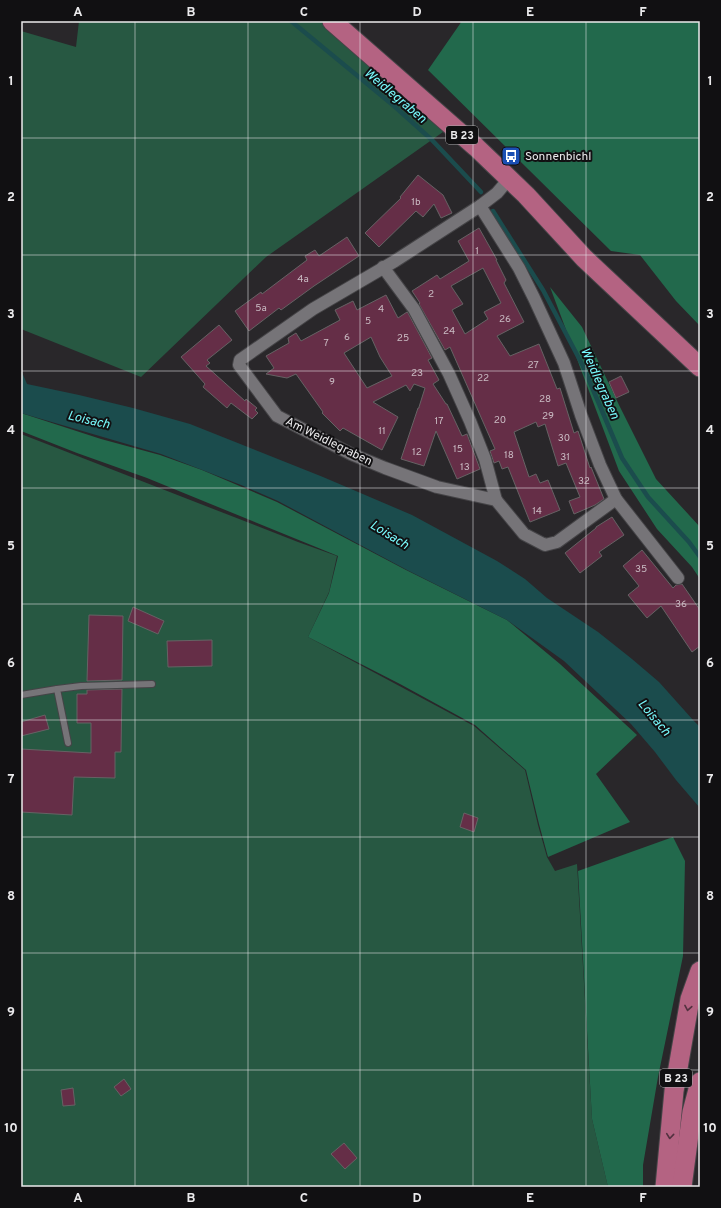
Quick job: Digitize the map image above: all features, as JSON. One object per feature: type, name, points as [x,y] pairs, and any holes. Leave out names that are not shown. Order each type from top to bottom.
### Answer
[{"type":"main road","name":"B 23","points":[[332,21],[429,105],[509,179],[584,258],[700,367]]},
{"type":"main road","name":"B 23","points":[[672,341],[700,382]]},
{"type":"main road","name":"B 23","points":[[665,1187],[674,1091],[690,999],[700,971]]},
{"type":"main road","name":"B 23","points":[[682,1187],[692,1112],[700,1082]]},
{"type":"street","name":"Am Weidlegraben","points":[[496,500],[437,487],[385,468],[351,454],[277,416],[239,365],[240,360],[313,309],[395,261],[480,206],[497,193],[509,179]]},
{"type":"street","points":[[480,206],[519,268],[534,298],[564,363],[581,415],[600,465],[616,499],[678,578]]},
{"type":"street","points":[[383,267],[414,310],[449,374],[485,459],[496,500],[524,534],[545,546],[557,542],[616,499]]},
{"type":"lane","points":[[21,695],[81,686],[152,684]]},
{"type":"lane","points":[[57,689],[68,743]]},
{"type":"green space","points":[[79,21],[332,21],[429,105],[443,132],[266,257],[141,377],[21,329],[21,31],[76,47]]},
{"type":"green space","points":[[462,21],[700,21],[700,326],[676,301],[640,255],[611,251],[428,70]]},
{"type":"green space","points":[[550,287],[582,327],[656,479],[700,527],[700,579],[692,567],[657,529],[619,471]]},
{"type":"green space","points":[[21,413],[101,439],[160,455],[202,470],[277,502],[406,570],[507,620],[560,664],[637,735],[596,774],[630,822],[548,857],[526,770],[475,725],[400,684],[308,637],[329,593],[338,556],[147,478],[21,431]]},
{"type":"green space","points":[[21,434],[337,556],[329,592],[308,637],[474,726],[525,770],[547,857],[555,871],[577,864],[592,1119],[608,1187],[21,1187]]},
{"type":"green space","points":[[673,837],[685,861],[683,956],[658,1077],[643,1165],[643,1187],[608,1187],[592,1119],[578,871]]},
{"type":"water","name":"Loisach","points":[[21,370],[27,384],[133,408],[190,424],[323,477],[412,515],[497,561],[525,579],[547,598],[598,632],[632,659],[659,682],[700,727],[700,808],[631,724],[564,661],[507,620],[407,570],[278,501],[241,485],[161,454],[21,413]]},
{"type":"building","points":[[418,175],[443,195],[452,213],[441,218],[434,204],[423,217],[416,211],[379,247],[365,233],[401,198],[400,197]]},
{"type":"building","points":[[479,228],[497,260],[506,280],[504,283],[524,322],[497,336],[510,356],[539,344],[557,389],[560,388],[574,433],[578,431],[590,468],[591,467],[604,499],[595,505],[574,514],[569,501],[580,497],[566,463],[558,466],[545,424],[538,427],[536,422],[514,432],[529,477],[536,474],[540,483],[548,480],[560,510],[530,522],[508,467],[502,469],[499,461],[494,463],[490,451],[495,449],[450,347],[445,350],[412,291],[437,275],[440,279],[469,261],[458,241]],"holes":[[[483,268],[501,303],[484,312],[488,319],[465,334],[452,310],[463,304],[451,286]]]},
{"type":"building","points":[[347,237],[359,256],[281,310],[279,308],[249,331],[235,311],[261,292],[262,294],[307,260],[305,256],[315,250],[319,256]]},
{"type":"building","points":[[386,295],[398,318],[407,312],[408,313],[432,358],[428,360],[439,380],[433,384],[447,404],[462,436],[467,434],[480,469],[457,479],[436,431],[424,466],[401,459],[425,388],[414,384],[410,391],[406,385],[373,402],[398,417],[382,450],[343,428],[340,431],[322,413],[323,412],[296,374],[287,378],[266,374],[274,368],[266,356],[289,343],[288,338],[296,333],[301,341],[340,320],[335,310],[353,301],[357,310]],"holes":[[[371,337],[380,357],[392,376],[367,388],[344,353]]]},
{"type":"building","points":[[219,325],[232,340],[207,360],[210,363],[206,366],[245,401],[246,399],[257,408],[255,410],[258,413],[252,419],[231,403],[227,408],[203,387],[205,384],[181,357]]},
{"type":"building","points":[[621,376],[629,392],[616,398],[609,382]]},
{"type":"building","points":[[612,517],[624,535],[599,552],[602,556],[580,573],[565,553],[596,527]]},
{"type":"building","points":[[642,550],[673,588],[676,585],[682,584],[700,610],[700,646],[692,652],[661,606],[647,618],[628,595],[639,586],[623,566]]},
{"type":"building","points":[[133,607],[164,621],[158,634],[128,621]]},
{"type":"building","points":[[89,615],[123,616],[122,680],[87,681]]},
{"type":"building","points":[[212,640],[212,666],[168,667],[167,641]]},
{"type":"building","points":[[122,689],[121,752],[115,752],[115,778],[74,777],[72,815],[21,812],[21,749],[91,753],[91,723],[77,723],[77,694],[87,694],[87,690]]},
{"type":"building","points":[[45,715],[49,729],[21,736],[21,722]]},
{"type":"building","points":[[464,813],[478,818],[474,832],[460,827]]},
{"type":"building","points":[[124,1079],[131,1089],[121,1096],[114,1087]]},
{"type":"building","points":[[73,1088],[75,1105],[63,1106],[61,1090]]},
{"type":"building","points":[[344,1143],[357,1158],[345,1169],[331,1154]]},
{"type":"waterway","name":"Weidlegraben","points":[[291,21],[394,106],[432,140],[481,192]]},
{"type":"waterway","name":"Weidlegraben","points":[[493,211],[543,290],[583,366],[622,458],[648,497],[689,542],[700,557]]},
{"type":"place","name":"Sonnenbichl","points":[[511,156]]}]
